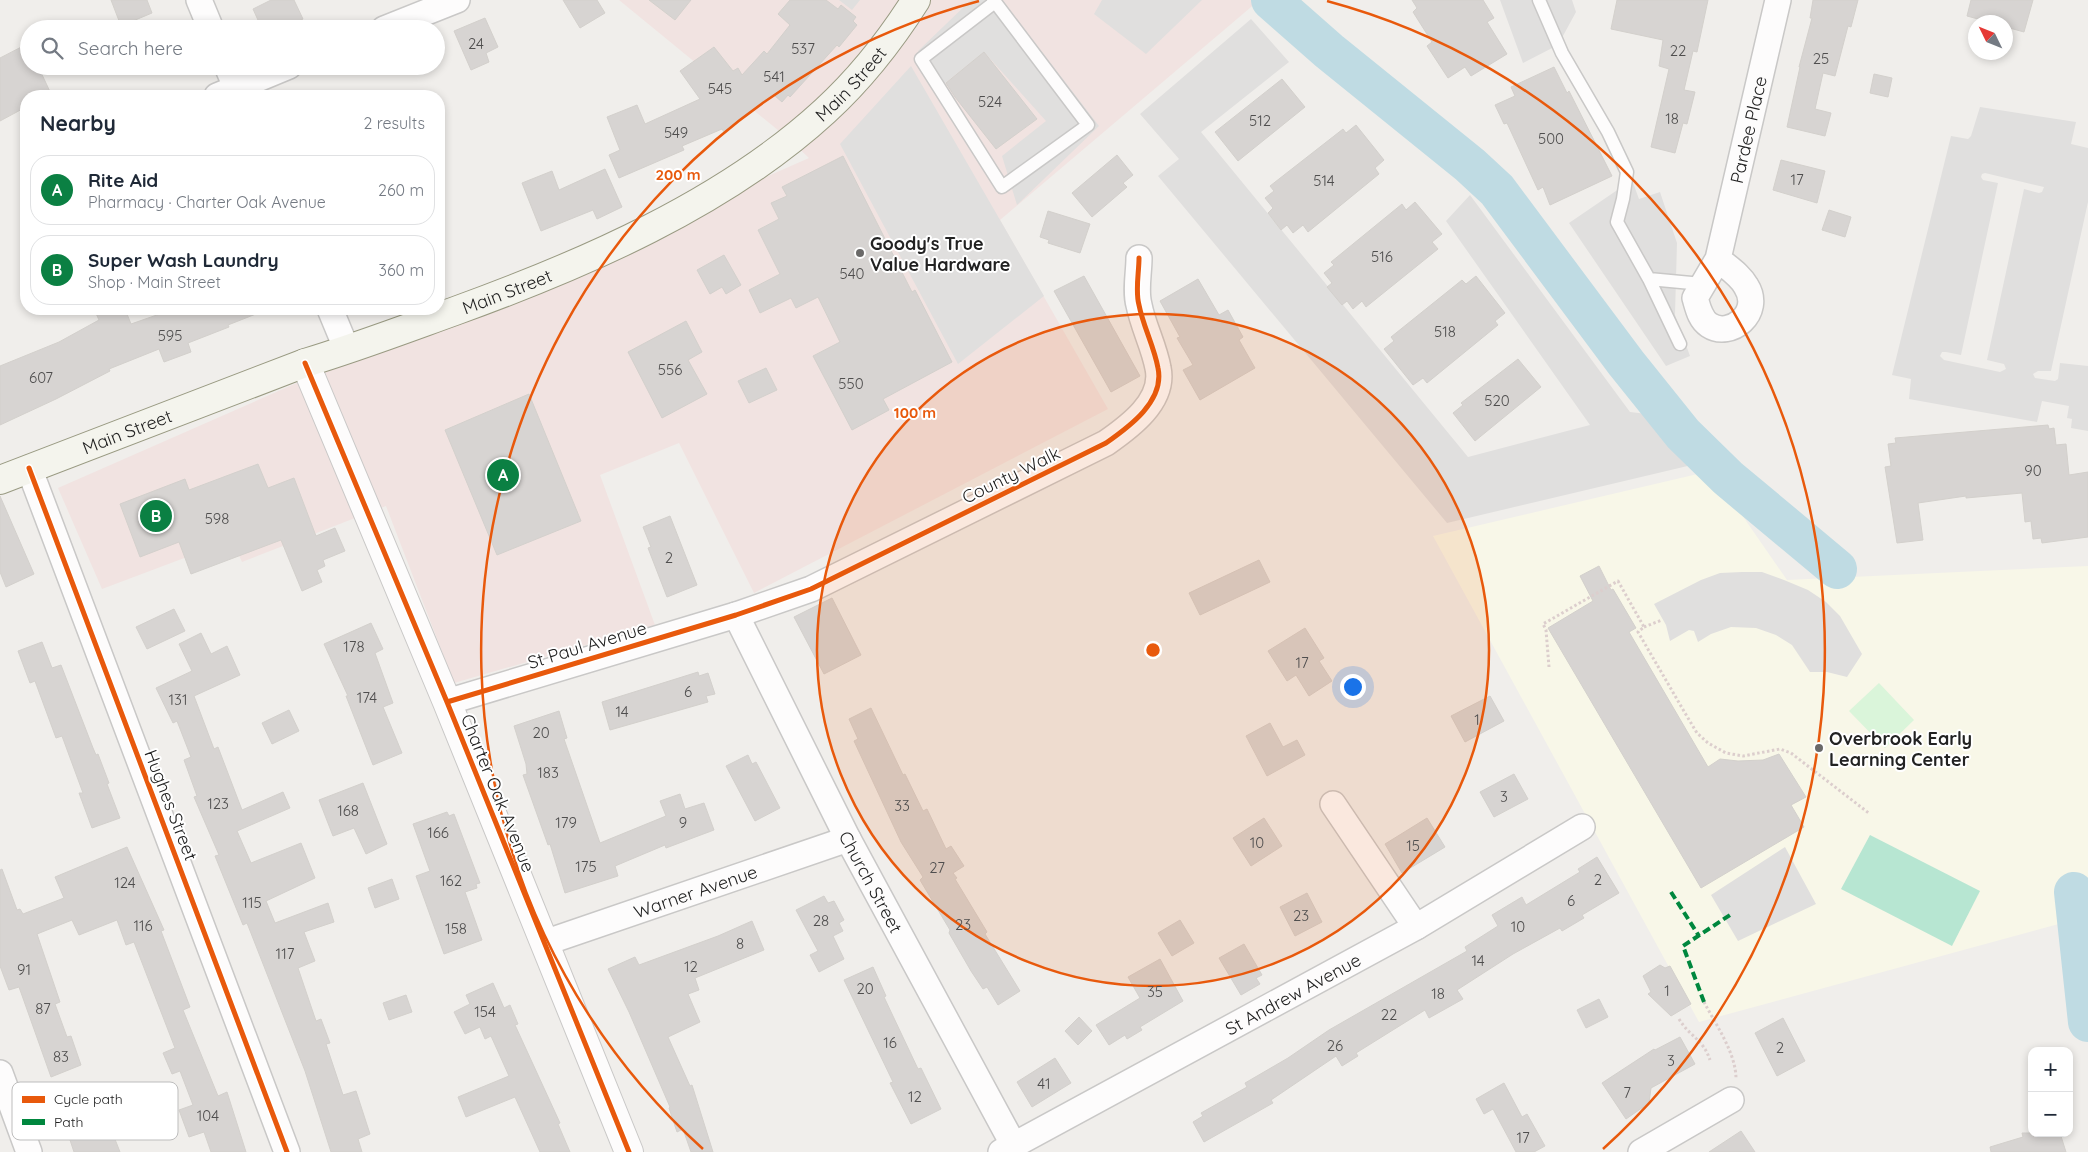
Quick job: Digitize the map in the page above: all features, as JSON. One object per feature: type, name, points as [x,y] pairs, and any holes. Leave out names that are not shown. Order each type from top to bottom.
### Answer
[{"type":"main road","name":"Main Street","points":[[445,315],[526,285],[590,258],[714,192],[757,165],[825,111],[861,75],[895,33],[916,0]]},
{"type":"main road","name":"Main Street","points":[[0,480],[304,363],[348,350],[444,315]]},
{"type":"street","points":[[199,0],[208,20]]},
{"type":"street","points":[[407,20],[457,0]]},
{"type":"street","name":"Pardee Place","points":[[1718,259],[1746,286],[1751,300],[1748,315],[1736,325],[1724,329],[1710,326],[1700,315],[1695,298],[1718,259],[1778,0]]},
{"type":"street","points":[[230,86],[263,75]]},
{"type":"street","name":"County Walk","points":[[736,615],[811,589],[1106,443],[1126,429],[1144,410],[1153,397],[1158,384],[1159,369],[1138,303],[1139,258]]},
{"type":"street","points":[[333,315],[348,350]]},
{"type":"street","name":"Charter Oak Avenue","points":[[304,363],[446,702],[629,1152]]},
{"type":"street","name":"Hughes Street","points":[[29,468],[287,1152]]},
{"type":"street","name":"St Paul Avenue","points":[[446,702],[736,615]]},
{"type":"street","name":"Church Street","points":[[736,615],[848,839],[1007,1148]]},
{"type":"street","points":[[1333,804],[1416,927]]},
{"type":"street","name":"St Andrew Avenue","points":[[1007,1148],[1416,927],[1582,827]]},
{"type":"street","name":"Warner Avenue","points":[[544,943],[848,839]]},
{"type":"street","points":[[0,1073],[12,1106]]},
{"type":"street","points":[[1641,1152],[1731,1100]]},
{"type":"street","points":[[25,1140],[29,1152]]},
{"type":"lane","points":[[1539,0],[1562,53],[1608,132],[1627,172],[1617,222],[1649,279],[1680,344]]},
{"type":"lane","points":[[994,1],[1088,125],[1002,187],[922,59],[994,1]]},
{"type":"lane","points":[[1649,279],[1702,284]]},
{"type":"path","points":[[1549,667],[1546,630],[1543,624],[1618,581],[1644,627]]},
{"type":"path","points":[[1662,620],[1644,627],[1638,632],[1684,714],[1697,733],[1708,743],[1726,753],[1743,756],[1780,749],[1790,753],[1870,814]]},
{"type":"path","points":[[1704,1002],[1735,1066],[1736,1078],[1731,1100]]},
{"type":"path","points":[[1679,1019],[1688,1032],[1706,1048],[1710,1060]]},
{"type":"shaded area","points":[[619,0],[1254,0],[1257,2],[1000,220],[1108,409],[754,593],[679,443],[600,475],[655,625],[454,683],[386,506],[242,562],[232,540],[102,589],[58,488],[809,158],[790,140]]},
{"type":"shaded area","points":[[839,0],[860,0],[852,10]]},
{"type":"shaded area","points":[[971,0],[1002,0],[1099,126],[1017,205],[1002,156],[1046,121],[984,52],[944,84],[918,51]]},
{"type":"shaded area","points":[[1102,0],[1202,0],[1146,54],[1094,14]]},
{"type":"shaded area","points":[[1500,0],[1572,0],[1576,12],[1558,45],[1523,63]]},
{"type":"shaded area","points":[[1251,19],[1289,62],[1201,132],[1468,457],[1590,425],[1446,221],[1470,195],[1630,412],[1673,417],[1696,464],[1447,523],[1158,176],[1179,159],[1140,114]]},
{"type":"shaded area","points":[[911,66],[1044,296],[958,364],[840,144]]},
{"type":"shaded area","points":[[1980,107],[2076,122],[2071,144],[2088,148],[2088,202],[2051,371],[2038,371],[2033,374],[2035,378],[2055,381],[2058,379],[2060,363],[2088,366],[2088,431],[2071,428],[2072,419],[2067,418],[2069,406],[2042,401],[2037,422],[1909,399],[1911,379],[1892,375],[1951,136],[1968,139],[1971,136]],"holes":[[[1985,173],[2044,187],[2042,192],[2039,193],[2024,189],[1987,360],[2004,364],[2006,369],[2000,372],[1944,360],[1940,356],[1942,352],[1961,355],[1998,183],[1983,180],[1982,174]]]},
{"type":"shaded area","points":[[1632,180],[1639,199],[1660,192],[1677,243],[1675,315],[1690,356],[1666,366],[1569,223]]},
{"type":"shaded area","name":"Overbrook Early Learning Center","points":[[1702,473],[1735,505],[1787,580],[2088,566],[2088,916],[1699,1022],[1433,536]]},
{"type":"shaded area","points":[[1762,572],[1808,590],[1826,602],[1840,616],[1862,654],[1847,677],[1827,672],[1810,672],[1792,645],[1776,635],[1756,628],[1731,627],[1711,634],[1698,642],[1694,631],[1689,630],[1670,641],[1666,625],[1654,604],[1701,580],[1720,573]]},
{"type":"shaded area","points":[[1785,847],[1816,904],[1738,941],[1711,895]]},
{"type":"green space","points":[[1879,683],[1914,720],[1885,748],[1849,711]]},
{"type":"green space","points":[[1870,835],[1980,891],[1952,946],[1841,889]]},
{"type":"building","points":[[111,0],[147,0],[152,13],[135,20],[119,20]]},
{"type":"building","points":[[271,0],[294,0],[303,19],[258,20],[253,9]]},
{"type":"building","points":[[563,0],[597,0],[605,13],[580,28]]},
{"type":"building","points":[[649,0],[691,0],[675,20]]},
{"type":"building","points":[[790,0],[826,0],[838,9],[841,5],[856,17],[853,21],[857,25],[839,47],[837,45],[790,97],[788,95],[782,102],[774,95],[724,132],[722,129],[682,146],[684,150],[619,178],[609,155],[620,150],[607,117],[637,105],[645,124],[700,99],[680,71],[714,47],[733,71],[738,68],[742,75],[764,51],[767,54],[790,25],[778,14]]},
{"type":"building","points":[[1412,0],[1483,0],[1494,18],[1487,22],[1507,54],[1471,76],[1465,67],[1448,78],[1427,46],[1432,42],[1413,12],[1417,8]]},
{"type":"building","points":[[1617,0],[1708,0],[1697,52],[1693,51],[1684,90],[1695,92],[1687,124],[1683,123],[1675,153],[1651,147],[1669,69],[1659,66],[1663,40],[1611,29]]},
{"type":"building","points":[[1813,0],[1858,0],[1851,27],[1848,26],[1835,76],[1823,73],[1815,109],[1831,113],[1825,136],[1787,127],[1799,67],[1812,18],[1810,18]]},
{"type":"building","points":[[1971,0],[2033,0],[2024,32],[2013,29],[2013,15],[1967,16]]},
{"type":"building","points":[[485,18],[498,47],[486,53],[489,62],[471,70],[454,31]]},
{"type":"building","points":[[20,48],[20,75],[42,75],[49,90],[20,90],[20,110],[0,121],[0,58]]},
{"type":"building","points":[[984,52],[1037,119],[996,149],[946,83]]},
{"type":"building","points":[[1554,67],[1567,93],[1569,91],[1612,176],[1550,205],[1543,187],[1538,190],[1507,123],[1504,124],[1495,105],[1515,96],[1511,87]]},
{"type":"building","points":[[1874,74],[1892,78],[1888,97],[1870,93]]},
{"type":"building","points":[[1282,79],[1305,107],[1238,161],[1215,132]]},
{"type":"building","points":[[1356,125],[1384,160],[1375,168],[1379,174],[1308,232],[1303,225],[1293,233],[1287,225],[1281,230],[1268,213],[1273,208],[1265,198],[1274,191],[1270,186],[1343,129],[1346,133]]},
{"type":"building","points":[[1117,155],[1133,175],[1123,183],[1127,187],[1092,217],[1072,193]]},
{"type":"building","points":[[843,156],[912,292],[915,290],[952,362],[883,399],[889,410],[852,430],[813,356],[840,342],[818,297],[796,308],[791,298],[760,313],[749,290],[780,274],[758,230],[779,219],[771,203],[787,196],[782,187]]},
{"type":"building","points":[[1781,160],[1825,171],[1817,203],[1773,190]]},
{"type":"building","points":[[605,169],[622,207],[597,219],[593,210],[541,231],[522,183],[552,171],[559,190]]},
{"type":"building","points":[[1415,202],[1442,234],[1432,242],[1438,249],[1366,307],[1362,301],[1353,309],[1347,301],[1342,305],[1327,287],[1332,283],[1324,273],[1334,265],[1331,262],[1402,204],[1406,210]]},
{"type":"building","points":[[1829,210],[1851,217],[1845,237],[1822,230]]},
{"type":"building","points":[[1048,211],[1090,224],[1080,253],[1048,243],[1049,240],[1040,237]]},
{"type":"building","points":[[724,255],[741,285],[726,294],[722,287],[710,294],[697,270]]},
{"type":"building","points":[[1084,276],[1140,376],[1111,392],[1054,291]]},
{"type":"building","points":[[1476,276],[1505,313],[1495,321],[1498,325],[1427,383],[1423,378],[1413,385],[1384,349],[1394,341],[1391,337],[1462,280],[1466,284]]},
{"type":"building","points":[[1198,279],[1219,315],[1228,310],[1243,337],[1239,340],[1255,368],[1200,400],[1183,370],[1193,365],[1177,338],[1180,337],[1160,301]]},
{"type":"building","points":[[97,315],[127,315],[131,324],[157,315],[253,315],[188,343],[191,352],[164,362],[159,349],[109,369],[110,371],[56,399],[0,425],[0,366],[59,342],[99,320]]},
{"type":"building","points":[[686,321],[702,352],[688,360],[707,394],[662,418],[628,352]]},
{"type":"building","points":[[1518,359],[1541,387],[1475,441],[1453,413],[1463,405],[1461,403]]},
{"type":"building","points":[[766,368],[777,390],[749,403],[738,381]]},
{"type":"building","points":[[529,394],[581,521],[497,555],[445,430]]},
{"type":"building","points":[[2048,425],[2049,429],[2054,428],[2056,445],[2066,444],[2069,475],[2088,472],[2088,537],[2042,543],[2041,538],[2033,539],[2031,521],[2025,522],[2022,493],[1966,498],[1966,496],[1918,503],[1923,540],[1897,543],[1885,467],[1891,466],[1888,444],[1896,443],[1895,438]]},
{"type":"building","points":[[258,464],[268,488],[294,478],[316,536],[335,528],[345,551],[323,560],[325,566],[317,570],[322,582],[302,591],[281,540],[191,574],[179,542],[140,557],[120,504],[185,479],[189,490]]},
{"type":"building","points":[[0,496],[34,574],[6,587],[0,572]]},
{"type":"building","points":[[670,516],[697,585],[667,597],[648,548],[651,547],[643,527]]},
{"type":"building","points":[[1259,560],[1270,582],[1200,615],[1189,593]]},
{"type":"building","points":[[1599,566],[1611,590],[1613,589],[1636,628],[1629,632],[1708,767],[1720,759],[1738,761],[1763,760],[1779,754],[1806,797],[1791,805],[1804,827],[1701,888],[1548,628],[1593,601],[1580,576]]},
{"type":"building","points":[[832,598],[861,655],[824,674],[794,617]]},
{"type":"building","points":[[174,609],[185,631],[147,649],[136,627]]},
{"type":"building","points":[[371,623],[383,649],[375,653],[393,703],[383,707],[402,753],[373,765],[346,696],[348,696],[324,644]]},
{"type":"building","points":[[1305,628],[1324,658],[1319,661],[1332,681],[1309,696],[1296,675],[1287,681],[1268,651]]},
{"type":"building","points":[[201,633],[211,654],[227,646],[240,675],[194,696],[214,749],[218,747],[242,810],[283,792],[290,808],[237,831],[251,863],[301,843],[315,878],[266,901],[275,923],[328,903],[334,922],[304,932],[315,961],[298,968],[316,1021],[321,1019],[330,1043],[326,1044],[343,1095],[356,1091],[370,1134],[358,1139],[362,1152],[331,1152],[305,1071],[247,923],[243,925],[215,856],[219,855],[194,797],[197,796],[184,760],[191,757],[177,721],[173,723],[156,688],[192,671],[179,644]]},
{"type":"building","points":[[42,642],[52,668],[61,665],[93,748],[96,755],[98,754],[120,818],[92,828],[79,793],[83,793],[62,736],[56,738],[35,681],[30,683],[18,651]]},
{"type":"building","points":[[698,672],[699,676],[708,673],[715,694],[706,696],[708,702],[610,730],[602,702]]},
{"type":"building","points":[[1490,696],[1504,721],[1465,742],[1451,716]]},
{"type":"building","points":[[871,708],[903,775],[905,774],[923,811],[927,809],[946,849],[951,846],[964,866],[953,873],[957,878],[955,879],[987,932],[985,934],[1020,991],[998,1005],[987,987],[983,989],[971,971],[949,933],[950,930],[920,880],[923,877],[901,842],[854,741],[858,739],[849,719]]},
{"type":"building","points":[[289,710],[299,731],[272,744],[262,723]]},
{"type":"building","points":[[559,711],[567,738],[564,739],[600,843],[666,816],[660,801],[680,794],[685,809],[704,803],[714,830],[666,848],[665,845],[615,866],[618,876],[565,893],[550,844],[548,845],[523,775],[527,774],[526,764],[514,726]]},
{"type":"building","points":[[1270,723],[1283,747],[1297,740],[1305,755],[1267,776],[1246,736]]},
{"type":"building","points":[[748,755],[752,764],[756,762],[780,808],[755,821],[726,766]]},
{"type":"building","points":[[1514,774],[1528,799],[1494,817],[1480,792]]},
{"type":"building","points":[[363,783],[387,844],[366,854],[354,828],[333,836],[319,800]]},
{"type":"building","points":[[447,812],[449,816],[454,814],[480,883],[476,884],[477,888],[465,892],[482,940],[444,954],[416,876],[430,871],[413,824]]},
{"type":"building","points":[[1264,818],[1282,846],[1251,866],[1233,838]]},
{"type":"building","points":[[1427,818],[1445,847],[1402,873],[1385,844]]},
{"type":"building","points":[[127,847],[164,930],[161,931],[190,1007],[183,1010],[218,1096],[227,1092],[246,1152],[211,1152],[204,1132],[189,1137],[179,1110],[193,1105],[180,1071],[172,1074],[163,1053],[175,1048],[134,942],[126,945],[117,920],[79,935],[72,920],[37,934],[60,1002],[55,1004],[67,1037],[71,1036],[81,1065],[51,1077],[19,987],[9,990],[0,966],[0,870],[2,869],[17,910],[20,909],[23,914],[64,898],[55,877]]},
{"type":"building","points":[[1597,857],[1619,893],[1582,915],[1584,918],[1562,931],[1560,928],[1513,954],[1457,990],[1463,999],[1429,1018],[1425,1010],[1356,1053],[1358,1056],[1342,1066],[1336,1056],[1271,1100],[1273,1103],[1204,1142],[1193,1122],[1203,1116],[1201,1113],[1247,1087],[1245,1083],[1288,1058],[1329,1030],[1467,951],[1465,947],[1498,926],[1492,915],[1522,897],[1526,905],[1580,872],[1578,869]]},
{"type":"building","points":[[392,879],[399,899],[375,908],[368,888]]},
{"type":"building","points":[[1307,893],[1322,922],[1295,936],[1280,907]]},
{"type":"building","points":[[824,896],[828,903],[834,901],[844,920],[839,923],[843,931],[833,936],[844,959],[819,972],[810,955],[818,951],[796,910]]},
{"type":"building","points":[[1180,920],[1194,943],[1172,956],[1158,933]]},
{"type":"building","points":[[752,921],[764,950],[695,978],[699,990],[688,994],[700,1022],[668,1037],[690,1086],[692,1085],[713,1152],[691,1152],[683,1129],[677,1132],[670,1107],[629,1012],[608,969],[635,957],[639,965],[718,936]]},
{"type":"building","points":[[1244,944],[1262,975],[1256,978],[1260,984],[1241,995],[1219,958]]},
{"type":"building","points":[[1160,959],[1183,1001],[1140,1027],[1142,1030],[1127,1039],[1125,1035],[1109,1045],[1096,1025],[1140,998],[1128,977]]},
{"type":"building","points":[[1660,965],[1665,968],[1670,966],[1691,1004],[1671,1016],[1648,994],[1651,992],[1643,976]]},
{"type":"building","points":[[873,967],[886,996],[884,997],[918,1069],[921,1068],[941,1109],[911,1124],[890,1083],[893,1082],[844,980]]},
{"type":"building","points":[[493,983],[504,1008],[510,1005],[518,1024],[515,1025],[560,1123],[558,1124],[570,1152],[540,1152],[515,1097],[466,1117],[458,1097],[509,1076],[491,1036],[485,1039],[480,1027],[465,1034],[454,1012],[470,1004],[466,995]]},
{"type":"building","points":[[406,995],[412,1012],[389,1020],[383,1003]]},
{"type":"building","points":[[1599,999],[1608,1017],[1586,1028],[1577,1010]]},
{"type":"building","points":[[1079,1017],[1092,1031],[1078,1045],[1065,1031]]},
{"type":"building","points":[[1783,1018],[1805,1061],[1777,1076],[1755,1033]]},
{"type":"building","points":[[1680,1037],[1695,1064],[1651,1088],[1649,1103],[1626,1119],[1602,1083],[1654,1049]]},
{"type":"building","points":[[1055,1058],[1071,1083],[1032,1107],[1017,1082]]},
{"type":"building","points":[[1504,1083],[1522,1117],[1527,1114],[1545,1146],[1534,1152],[1516,1152],[1493,1109],[1484,1114],[1476,1099]]},
{"type":"building","points":[[1741,1131],[1755,1152],[1709,1152]]},
{"type":"building","points":[[2022,1133],[2028,1133],[2028,1137],[2061,1137],[2066,1152],[1991,1152],[1990,1147],[2023,1137]]},
{"type":"building","points":[[70,1140],[115,1140],[120,1152],[74,1152]]},
{"type":"waterway","points":[[1271,0],[1329,51],[1470,165],[1497,190],[1626,363],[1683,434],[1728,478],[1837,569]]},
{"type":"waterway","points":[[2074,892],[2088,1022]]},
{"type":"marked path","points":[[1671,892],[1699,936]]},
{"type":"marked path","points":[[1704,1002],[1683,946],[1733,913]]},
{"type":"cycle path","points":[[447,702],[736,615],[811,589],[1106,443],[1143,412],[1151,402],[1159,380],[1156,360],[1138,300],[1139,258]]},
{"type":"cycle path","points":[[305,363],[447,702],[629,1152]]},
{"type":"cycle path","points":[[29,468],[287,1152]]},
{"type":"place","name":"Goody's True Value Hardware","points":[[860,253]]},
{"type":"place","name":"Rite Aid","points":[[503,475]]},
{"type":"place","name":"Super Wash Laundry","points":[[156,516]]},
{"type":"place","name":"Overbrook Early Learning Center","points":[[1819,748]]}]
